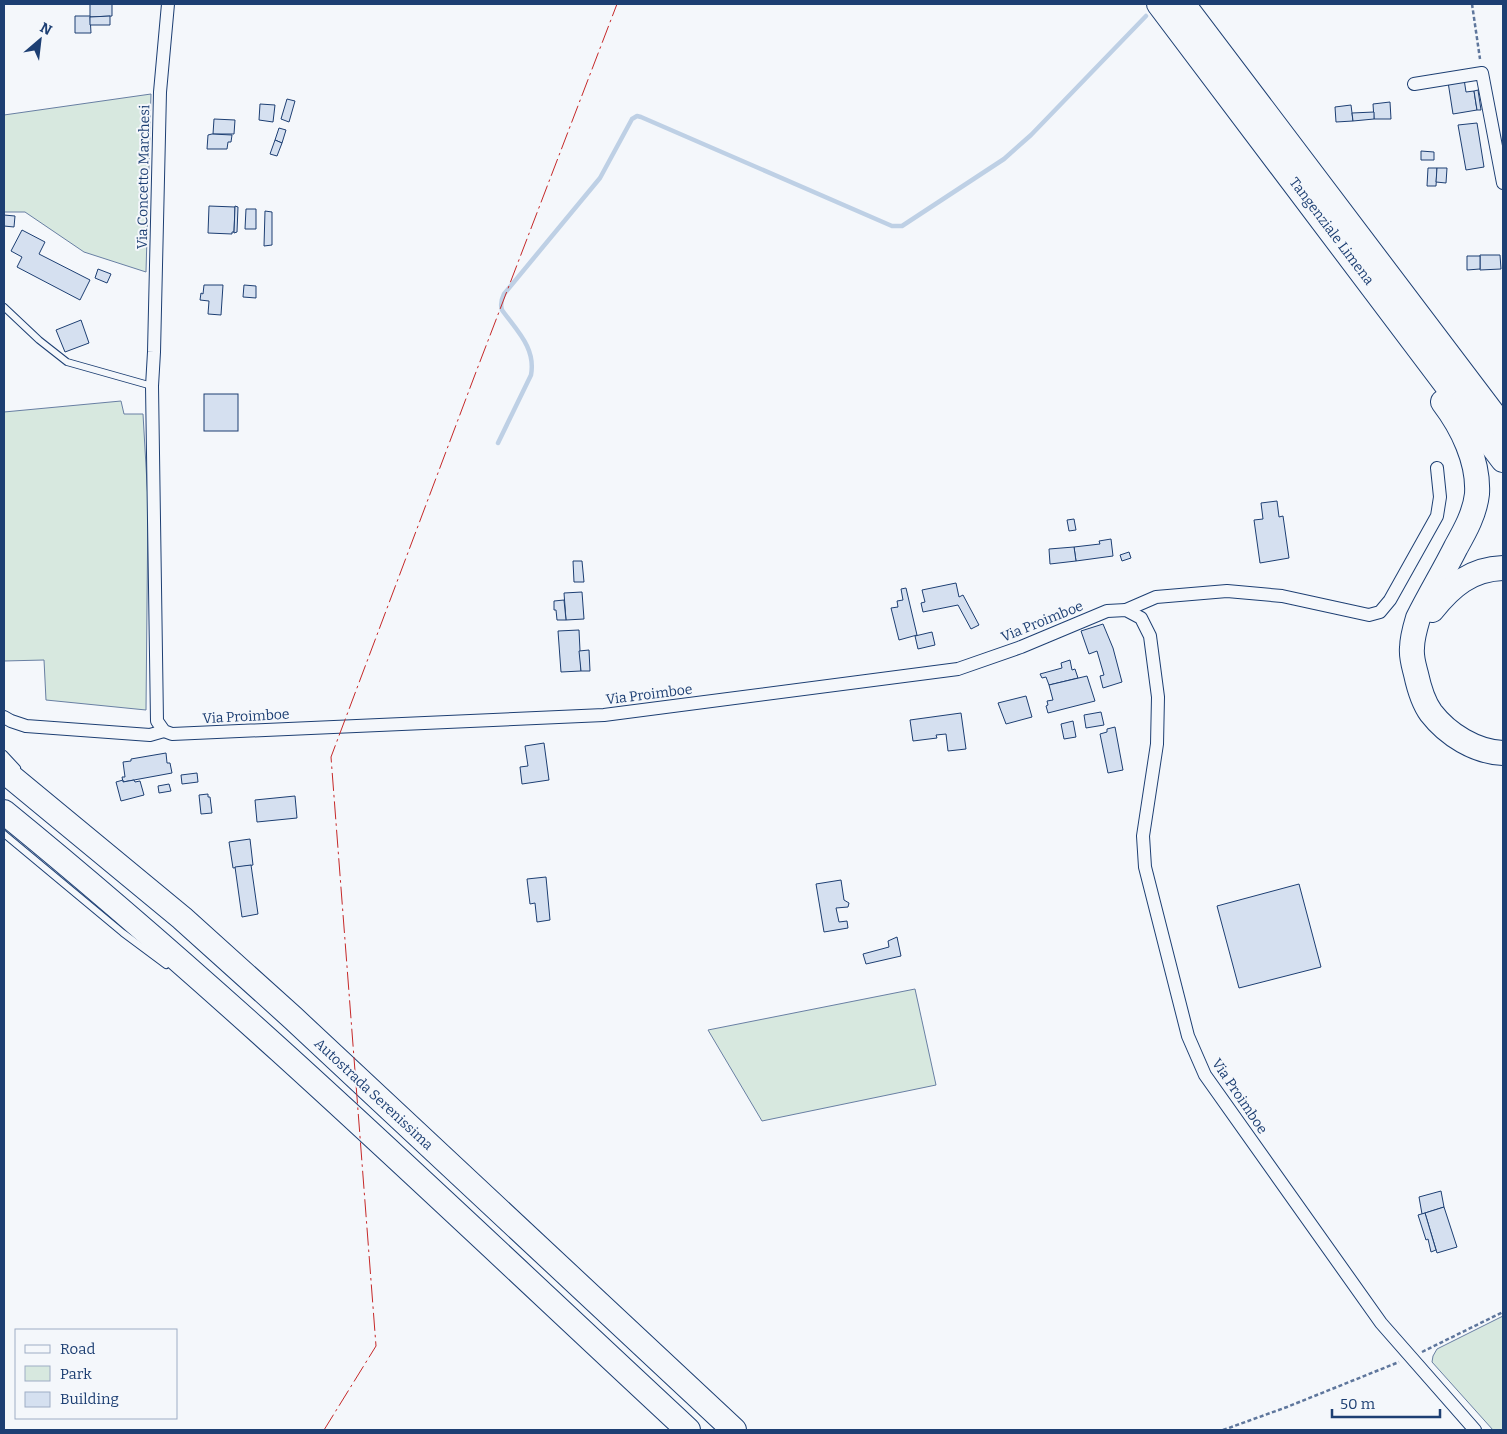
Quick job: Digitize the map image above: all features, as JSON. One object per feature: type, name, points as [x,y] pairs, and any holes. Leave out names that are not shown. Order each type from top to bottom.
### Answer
[{"type":"highway","name":"Tangenziale Limena","points":[[1159,4],[1503,460]]},
{"type":"highway","name":"Tangenziale Limena","points":[[1183,4],[1499,421]]},
{"type":"highway","points":[[1372,285],[1408,353],[1448,408],[1466,440],[1476,475],[1477,494],[1473,511],[1466,528],[1418,618],[1414,633],[1412,650],[1420,692],[1431,713],[1453,734],[1481,749],[1503,753]]},
{"type":"highway","points":[[1414,666],[1425,623],[1444,595],[1460,581],[1479,572],[1503,568]]},
{"type":"highway","name":"Autostrada Serenissima","points":[[14,773],[69,824],[182,918],[278,1005],[734,1430]]},
{"type":"highway","points":[[4,812],[121,909],[269,1040],[688,1430]]},
{"type":"street","name":"Via Concetto Marchesi","points":[[152,386],[160,92],[168,4]]},
{"type":"street","points":[[1414,84],[1482,73],[1503,183]]},
{"type":"street","points":[[152,386],[157,721],[164,731]]},
{"type":"street","name":"Via Proimboe","points":[[4,717],[26,726],[150,735],[164,731],[172,734],[604,715],[958,669],[1021,647],[1107,610],[1126,610],[1156,597],[1227,590],[1282,596],[1369,614],[1380,612],[1390,600],[1437,516],[1440,497],[1437,468]]},
{"type":"street","name":"Via Proimboe","points":[[1126,610],[1141,618],[1150,636],[1158,697],[1157,744],[1142,836],[1145,867],[1188,1036],[1205,1075],[1381,1323],[1475,1430]]},
{"type":"lane","points":[[4,307],[54,354],[67,362],[152,386]]},
{"type":"lane","points":[[4,754],[14,773]]},
{"type":"lane","points":[[36,789],[69,824]]},
{"type":"lane","points":[[4,834],[124,933],[169,967]]},
{"type":"lane","points":[[200,989],[269,1040]]},
{"type":"path","points":[[1472,4],[1482,73]]},
{"type":"path","points":[[1223,1430],[1287,1407],[1411,1357],[1503,1312]]},
{"type":"green space","points":[[151,94],[146,272],[84,252],[25,212],[4,212],[4,115]]},
{"type":"green space","points":[[121,401],[124,414],[143,414],[148,501],[146,710],[46,700],[44,660],[4,661],[4,412]]},
{"type":"green space","points":[[915,989],[936,1085],[762,1121],[708,1030]]},
{"type":"green space","points":[[1503,1316],[1503,1430],[1493,1430],[1432,1362],[1437,1349]]},
{"type":"building","points":[[90,4],[112,4],[112,16],[90,17]]},
{"type":"building","points":[[75,16],[90,16],[91,33],[75,33]]},
{"type":"building","points":[[110,16],[110,25],[90,25],[90,17]]},
{"type":"building","points":[[1464,79],[1466,92],[1474,91],[1477,110],[1453,114],[1448,82]]},
{"type":"building","points":[[1478,90],[1481,110],[1477,110],[1474,91]]},
{"type":"building","points":[[287,99],[295,101],[289,122],[281,119]]},
{"type":"building","points":[[1390,102],[1391,119],[1374,119],[1373,104]]},
{"type":"building","points":[[260,104],[275,105],[273,122],[259,120]]},
{"type":"building","points":[[1351,105],[1353,121],[1336,122],[1335,107]]},
{"type":"building","points":[[1374,112],[1374,119],[1353,121],[1352,113]]},
{"type":"building","points":[[214,119],[235,120],[234,134],[213,134]]},
{"type":"building","points":[[1477,123],[1484,167],[1466,170],[1458,125]]},
{"type":"building","points":[[279,128],[286,130],[282,143],[275,140]]},
{"type":"building","points":[[208,135],[232,135],[227,149],[207,149]]},
{"type":"building","points":[[275,140],[282,143],[277,156],[270,154]]},
{"type":"building","points":[[1421,151],[1434,152],[1434,160],[1421,160]]},
{"type":"building","points":[[1428,168],[1437,168],[1436,186],[1427,186]]},
{"type":"building","points":[[1437,168],[1447,168],[1446,183],[1436,182]]},
{"type":"building","points":[[209,206],[235,207],[234,232],[232,234],[208,233]]},
{"type":"building","points":[[235,206],[238,207],[237,232],[234,233]]},
{"type":"building","points":[[246,209],[256,209],[256,229],[245,229]]},
{"type":"building","points":[[265,211],[272,212],[272,245],[264,246]]},
{"type":"building","points":[[4,215],[15,216],[14,227],[4,226]]},
{"type":"building","points":[[22,230],[45,242],[39,254],[90,280],[80,300],[17,267],[22,257],[11,251]]},
{"type":"building","points":[[1480,255],[1500,255],[1501,269],[1480,270]]},
{"type":"building","points":[[1467,256],[1480,256],[1480,269],[1467,270]]},
{"type":"building","points":[[98,269],[111,274],[107,283],[95,278]]},
{"type":"building","points":[[204,285],[223,285],[221,315],[208,314],[209,301],[200,300]]},
{"type":"building","points":[[244,285],[256,286],[256,298],[243,297]]},
{"type":"building","points":[[81,320],[89,343],[65,352],[56,330]]},
{"type":"building","points":[[204,394],[238,394],[238,431],[204,431]]},
{"type":"building","points":[[1277,501],[1279,517],[1283,516],[1289,558],[1260,563],[1254,520],[1263,519],[1261,503]]},
{"type":"building","points":[[1074,519],[1076,530],[1069,531],[1067,520]]},
{"type":"building","points":[[1111,539],[1113,556],[1076,561],[1074,547],[1100,544],[1099,541]]},
{"type":"building","points":[[1074,547],[1076,561],[1050,564],[1049,549]]},
{"type":"building","points":[[1129,552],[1131,558],[1122,561],[1120,555]]},
{"type":"building","points":[[573,561],[582,561],[584,582],[574,582]]},
{"type":"building","points":[[956,583],[959,597],[963,595],[979,625],[971,629],[958,605],[923,612],[921,603],[925,602],[922,590]]},
{"type":"building","points":[[906,588],[917,635],[899,640],[891,608],[898,607],[897,601],[903,600],[901,589]]},
{"type":"building","points":[[582,592],[584,619],[566,620],[564,593]]},
{"type":"building","points":[[564,600],[566,620],[557,620],[554,601]]},
{"type":"building","points":[[1103,624],[1113,648],[1122,682],[1103,688],[1100,676],[1104,675],[1097,651],[1089,654],[1081,631]]},
{"type":"building","points":[[579,630],[581,671],[561,672],[558,631]]},
{"type":"building","points":[[932,632],[935,645],[918,649],[915,636]]},
{"type":"building","points":[[589,650],[590,671],[581,671],[579,651]]},
{"type":"building","points":[[1070,660],[1072,670],[1075,669],[1078,678],[1049,685],[1046,677],[1042,678],[1040,674],[1062,668],[1061,663]]},
{"type":"building","points":[[1087,676],[1095,701],[1048,713],[1047,701],[1053,700],[1049,685]]},
{"type":"building","points":[[1026,696],[1032,717],[1006,724],[998,703]]},
{"type":"building","points":[[1101,712],[1104,725],[1086,728],[1084,715]]},
{"type":"building","points":[[961,713],[966,749],[948,751],[946,734],[936,735],[937,738],[913,741],[910,720]]},
{"type":"building","points":[[1073,721],[1076,737],[1064,739],[1061,724]]},
{"type":"building","points":[[1115,727],[1123,770],[1108,773],[1100,734],[1107,732],[1107,729]]},
{"type":"building","points":[[544,743],[549,780],[522,784],[520,767],[528,766],[525,746]]},
{"type":"building","points":[[166,753],[167,763],[170,763],[172,773],[123,782],[122,777],[125,777],[123,762]]},
{"type":"building","points":[[197,773],[198,782],[182,784],[181,775]]},
{"type":"building","points":[[123,780],[123,782],[140,781],[144,795],[121,801],[116,782]]},
{"type":"building","points":[[169,784],[171,791],[159,793],[158,786]]},
{"type":"building","points":[[208,794],[212,813],[201,814],[199,795]]},
{"type":"building","points":[[295,796],[297,818],[257,822],[255,800]]},
{"type":"building","points":[[250,839],[253,865],[233,868],[229,842]]},
{"type":"building","points":[[251,865],[258,914],[242,917],[235,867]]},
{"type":"building","points":[[546,877],[550,920],[537,922],[535,903],[530,904],[527,879]]},
{"type":"building","points":[[841,880],[844,900],[849,903],[848,907],[836,908],[839,922],[847,921],[848,928],[824,932],[816,884]]},
{"type":"building","points":[[1299,884],[1321,967],[1239,988],[1217,906]]},
{"type":"building","points":[[897,937],[901,956],[866,964],[863,954],[889,947],[888,941]]},
{"type":"building","points":[[1441,1191],[1444,1207],[1422,1214],[1419,1197]]},
{"type":"building","points":[[1444,1207],[1457,1247],[1437,1253],[1425,1213]]},
{"type":"building","points":[[1425,1213],[1436,1250],[1431,1252],[1418,1215]]},
{"type":"waterway","points":[[498,443],[531,375],[532,365],[531,356],[524,340],[502,310],[503,296],[600,178],[632,119],[637,116],[641,117],[892,226],[902,226],[1004,159],[1031,135],[1146,16]]},
{"type":"power","points":[[324,1430],[376,1346],[331,757],[617,4]]}]
